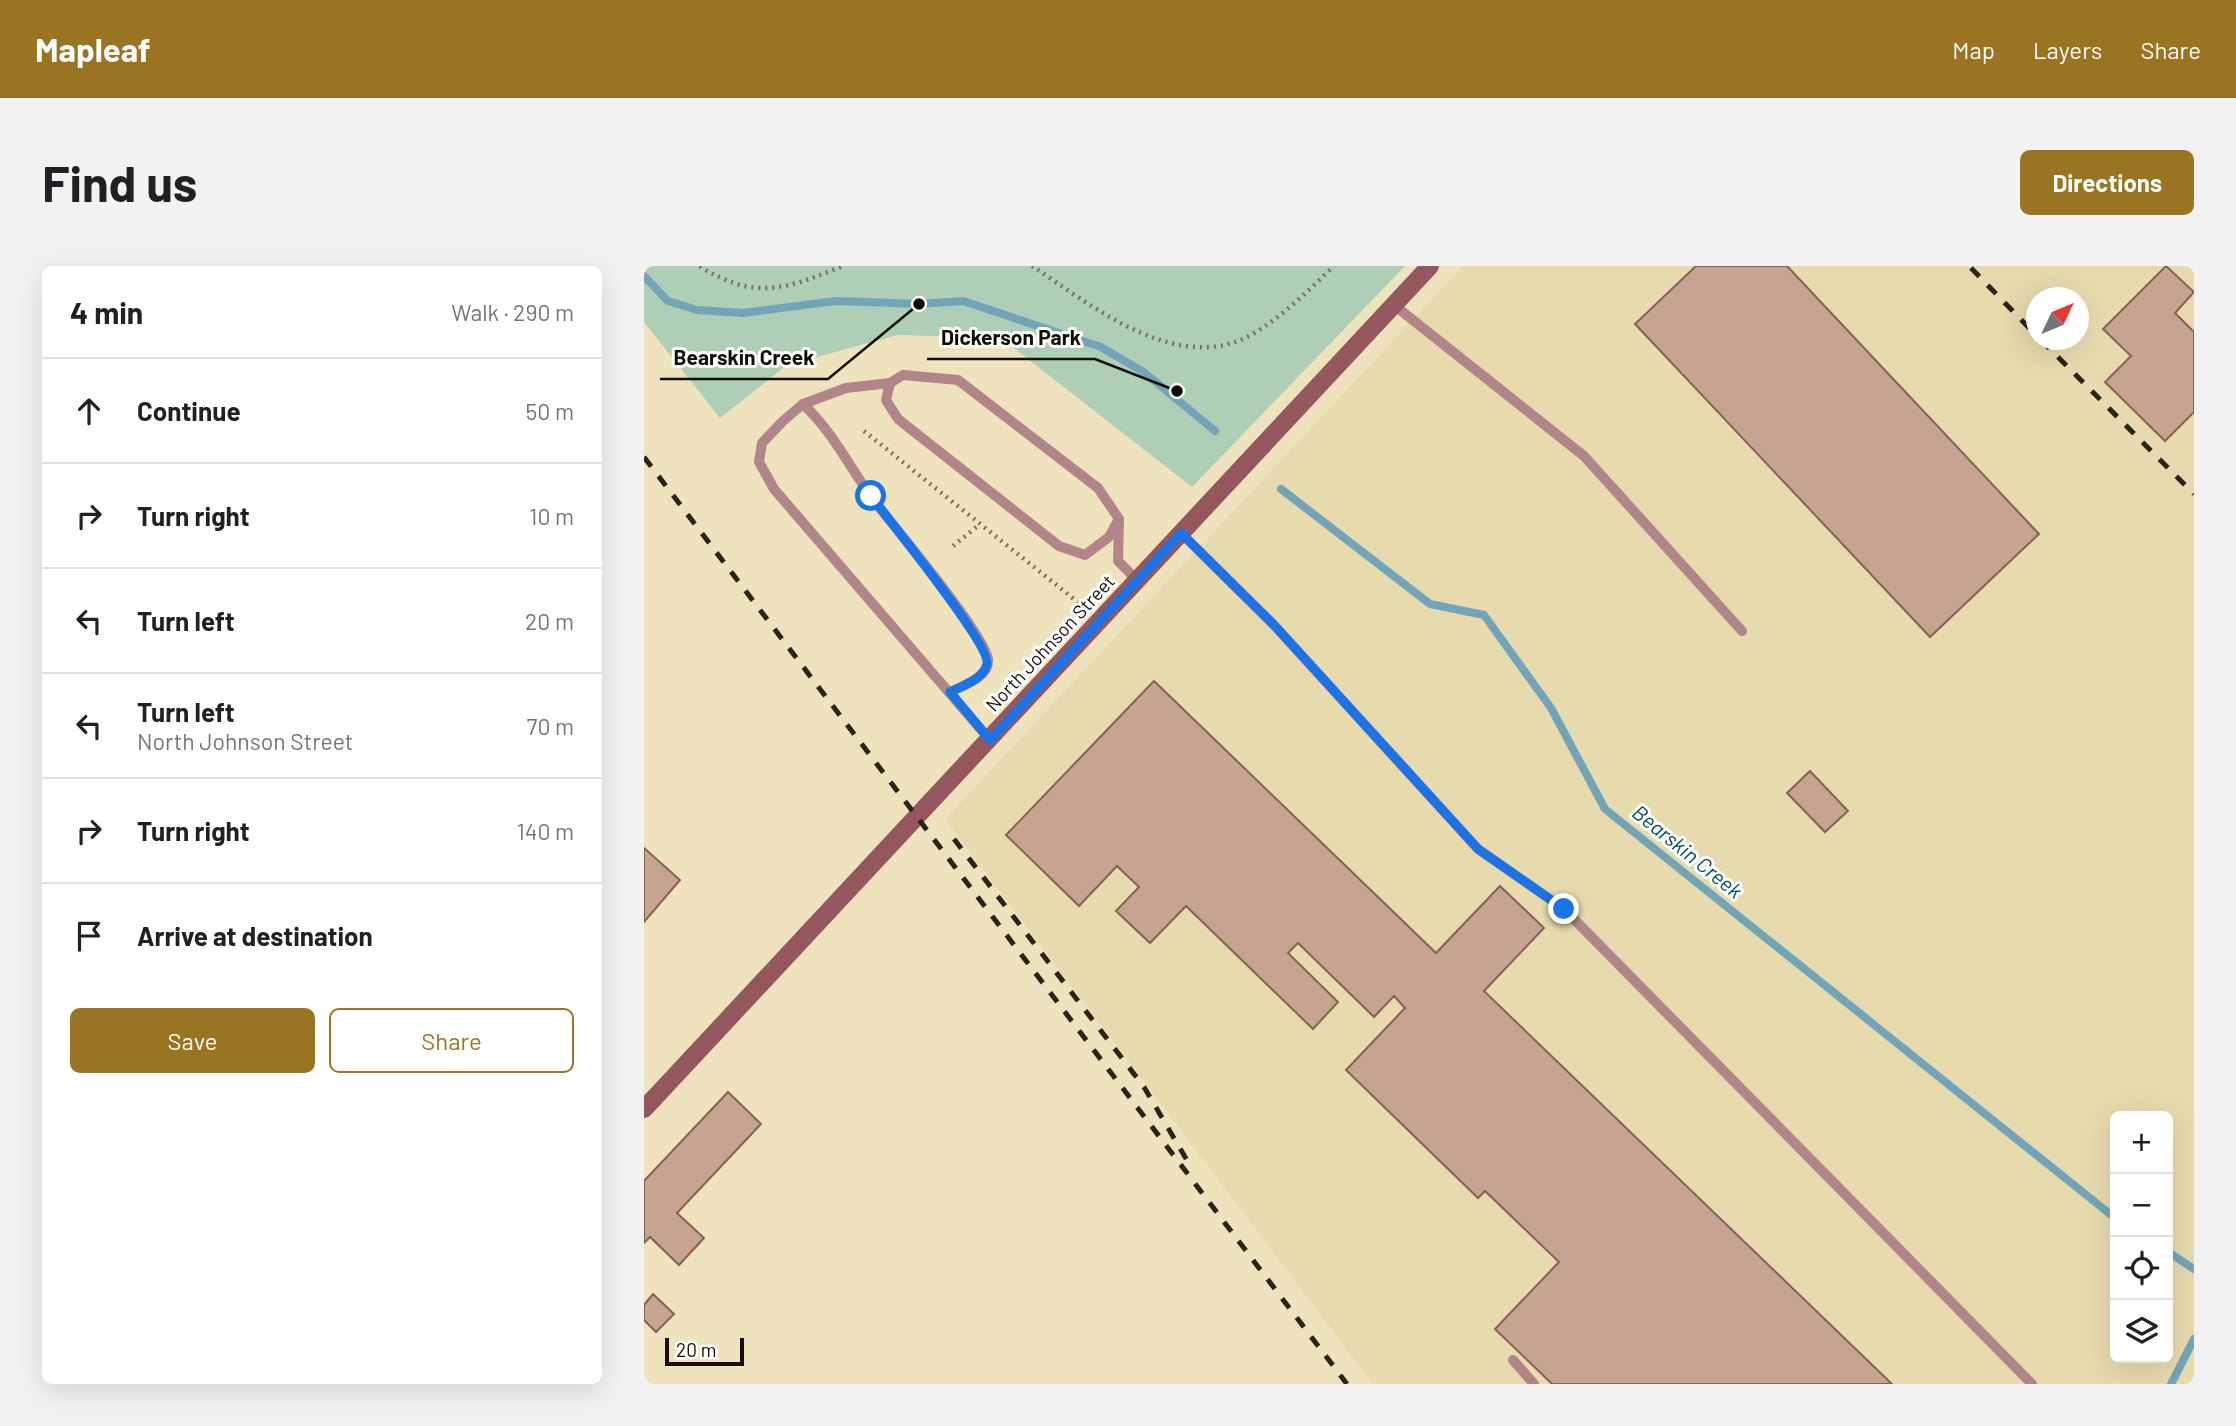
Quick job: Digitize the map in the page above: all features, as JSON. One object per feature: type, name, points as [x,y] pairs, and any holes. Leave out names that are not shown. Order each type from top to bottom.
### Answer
[{"type":"main road","name":"North Johnson Street","points":[[644,1109],[1430,266]]},
{"type":"lane","points":[[1394,305],[1584,456],[1742,631]]},
{"type":"lane","points":[[990,740],[774,489],[759,462],[762,443],[803,404],[846,388],[890,383],[903,375],[958,380],[1098,488],[1119,519],[1118,561],[1137,580]]},
{"type":"lane","points":[[890,383],[886,400],[898,419],[1059,546],[1085,555],[1109,537],[1119,519]]},
{"type":"lane","points":[[803,404],[824,423],[871,496],[965,619],[988,658],[987,667],[976,679],[950,692]]},
{"type":"lane","points":[[1181,533],[1274,625],[1478,849],[1564,909],[2032,1384]]},
{"type":"lane","points":[[1513,1360],[1534,1384]]},
{"type":"path","points":[[701,266],[738,285],[768,290],[796,284],[843,266]]},
{"type":"path","points":[[1032,266],[1121,324],[1157,339],[1191,346],[1228,345],[1255,333],[1291,307],[1334,266]]},
{"type":"path","points":[[863,431],[1099,620]]},
{"type":"path","points":[[953,546],[980,524]]},
{"type":"shaded area","points":[[1463,266],[2194,266],[2194,1384],[1373,1384],[945,819]]},
{"type":"green space","points":[[644,266],[1405,266],[1192,487],[1001,338],[898,335],[787,365],[720,418],[644,322]]},
{"type":"building","points":[[1696,266],[1787,266],[2039,534],[1930,637],[1635,324]]},
{"type":"building","points":[[2166,266],[2194,292],[2175,313],[2194,332],[2194,412],[2165,441],[2105,382],[2131,356],[2103,329]]},
{"type":"building","points":[[1154,681],[1436,953],[1500,886],[1544,928],[1484,991],[1892,1384],[1552,1384],[1495,1329],[1559,1262],[1485,1191],[1478,1198],[1346,1070],[1405,1008],[1394,996],[1374,1017],[1298,943],[1288,953],[1338,1002],[1313,1029],[1186,906],[1150,943],[1116,911],[1139,887],[1117,866],[1079,906],[1006,835]]},
{"type":"building","points":[[1810,771],[1848,811],[1825,832],[1787,793]]},
{"type":"building","points":[[644,848],[680,880],[644,922]]},
{"type":"building","points":[[728,1092],[761,1124],[677,1213],[704,1238],[679,1265],[650,1237],[644,1243],[644,1181]]},
{"type":"building","points":[[653,1294],[674,1314],[656,1332],[644,1320],[644,1305]]},
{"type":"waterway","name":"Bearskin Creek","points":[[644,276],[668,301],[697,310],[743,313],[836,301],[919,304],[963,301],[1101,347],[1145,373],[1215,431]]},
{"type":"waterway","name":"Bearskin Creek","points":[[1281,489],[1430,604],[1484,615],[1551,708],[1605,809],[2110,1214]]},
{"type":"waterway","name":"Bearskin Creek","points":[[2173,1255],[2194,1269]]},
{"type":"waterway","name":"Bearskin Creek","points":[[2171,1384],[2194,1339]]},
{"type":"railway","points":[[1971,268],[2026,325]]},
{"type":"railway","points":[[2051,350],[2194,494]]},
{"type":"railway","points":[[644,457],[1347,1384]]},
{"type":"railway","points":[[954,839],[1144,1087],[1188,1162]]},
{"type":"place","name":"Bearskin Creek","points":[[919,304]]},
{"type":"place","name":"Dickerson Park","points":[[1177,391]]},
{"type":"route","points":[[871,496],[965,619],[988,658],[987,667],[976,679],[950,692],[990,740],[1181,533],[1274,625],[1478,849],[1564,909]]}]
